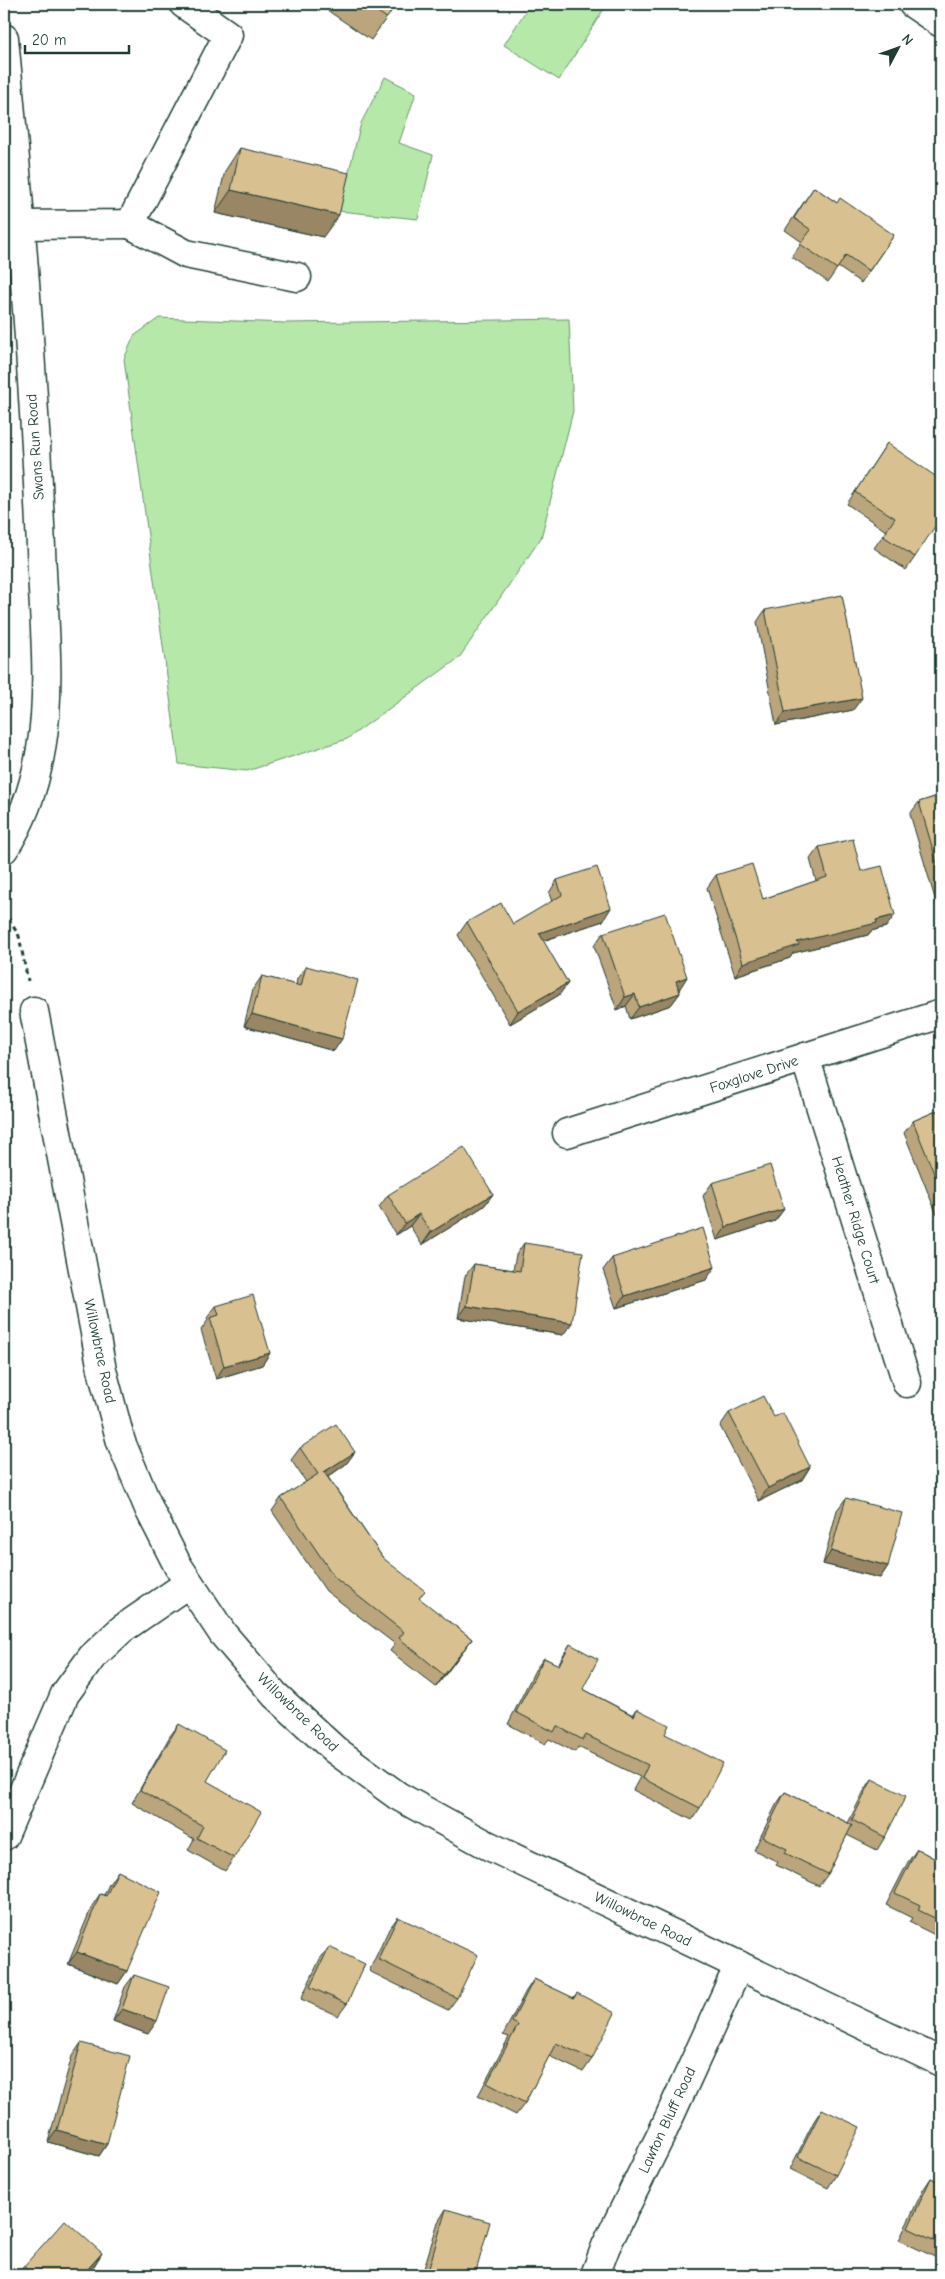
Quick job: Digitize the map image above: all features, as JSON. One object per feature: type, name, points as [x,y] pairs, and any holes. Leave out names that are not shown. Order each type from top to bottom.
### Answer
[{"type":"street","points":[[130,224],[228,35],[184,4]]},
{"type":"street","points":[[913,4],[941,23]]},
{"type":"street","name":"Swans Run Road","points":[[4,38],[20,225],[39,502],[46,686],[42,749],[30,797],[22,818],[4,849]]},
{"type":"street","points":[[20,225],[130,224],[186,254],[297,277]]},
{"type":"street","name":"Willowbrae Road","points":[[34,1012],[102,1370],[119,1433],[150,1511],[189,1583],[223,1634],[275,1695],[335,1750],[398,1796],[487,1845],[941,2062]]},
{"type":"street","name":"Foxglove Drive","points":[[567,1133],[941,1014]]},
{"type":"street","name":"Heather Ridge Court","points":[[805,1057],[907,1383]]},
{"type":"street","points":[[4,1836],[65,1694],[92,1657],[122,1629],[189,1583]]},
{"type":"street","name":"Lawton Bluff Road","points":[[595,2275],[606,2246],[663,2131],[739,1965]]},
{"type":"path","points":[[4,911],[19,936],[34,1012]]},
{"type":"green space","points":[[530,4],[607,4],[559,80],[504,45]]},
{"type":"green space","points":[[385,77],[416,93],[399,143],[433,155],[418,219],[339,211],[361,123]]},
{"type":"green space","points":[[159,318],[286,323],[569,319],[573,411],[541,538],[459,658],[347,739],[247,771],[179,764],[124,359],[134,336]]},
{"type":"building","points":[[366,4],[396,4],[387,18]]},
{"type":"building","points":[[240,148],[349,173],[339,215],[231,190]]},
{"type":"building","points":[[814,187],[837,203],[840,198],[894,235],[869,271],[846,255],[837,269],[800,244],[811,230],[794,218]]},
{"type":"building","points":[[887,443],[941,480],[941,517],[915,557],[883,536],[895,518],[855,492]]},
{"type":"building","points":[[842,595],[862,698],[785,712],[765,610]]},
{"type":"building","points":[[941,795],[941,877],[919,802]]},
{"type":"building","points":[[853,839],[861,871],[882,866],[895,915],[876,920],[877,923],[797,942],[799,945],[743,963],[716,875],[752,864],[763,899],[827,877],[819,847]]},
{"type":"building","points":[[597,867],[611,908],[539,933],[568,983],[518,1011],[467,922],[501,903],[513,924],[562,895],[557,880]]},
{"type":"building","points":[[665,913],[687,977],[676,981],[680,993],[639,1007],[635,994],[625,997],[603,933]]},
{"type":"building","points":[[306,966],[358,980],[342,1039],[252,1014],[262,976],[301,986]]},
{"type":"building","points":[[941,1109],[941,1191],[913,1121]]},
{"type":"building","points":[[464,1147],[493,1194],[431,1232],[419,1214],[405,1223],[388,1195]]},
{"type":"building","points":[[770,1165],[784,1209],[726,1227],[712,1183]]},
{"type":"building","points":[[703,1228],[715,1267],[625,1296],[612,1258]]},
{"type":"building","points":[[524,1243],[583,1252],[572,1323],[467,1306],[474,1264],[520,1271]]},
{"type":"building","points":[[253,1295],[270,1353],[224,1366],[210,1318],[219,1315],[216,1306]]},
{"type":"building","points":[[763,1396],[774,1417],[783,1413],[810,1467],[768,1488],[729,1413]]},
{"type":"building","points":[[336,1424],[355,1452],[324,1472],[383,1558],[425,1591],[419,1598],[472,1639],[444,1675],[399,1638],[404,1632],[335,1578],[281,1498],[318,1474],[300,1448]]},
{"type":"building","points":[[846,1498],[902,1513],[888,1566],[831,1551]]},
{"type":"building","points":[[570,1644],[598,1659],[583,1689],[634,1716],[637,1709],[669,1725],[665,1734],[723,1763],[700,1808],[642,1778],[648,1765],[586,1735],[583,1740],[557,1726],[554,1732],[516,1712],[544,1658],[559,1665]]},
{"type":"building","points":[[179,1724],[225,1750],[207,1781],[261,1812],[234,1858],[197,1838],[203,1826],[140,1790]]},
{"type":"building","points":[[872,1779],[906,1796],[885,1837],[852,1820]]},
{"type":"building","points":[[785,1792],[852,1825],[828,1874],[785,1853],[787,1849],[763,1837]]},
{"type":"building","points":[[917,1849],[941,1862],[941,1921],[918,1910],[920,1905],[895,1893]]},
{"type":"building","points":[[118,1871],[161,1892],[127,1971],[77,1952],[100,1894],[106,1896]]},
{"type":"building","points":[[398,1917],[478,1955],[457,1998],[378,1959]]},
{"type":"building","points":[[329,1947],[365,1964],[347,2004],[310,1987]]},
{"type":"building","points":[[134,1975],[169,1987],[157,2021],[122,2009]]},
{"type":"building","points":[[534,1979],[574,1998],[577,1993],[615,2013],[592,2059],[556,2043],[525,2103],[487,2083],[518,2025],[512,2022]]},
{"type":"building","points":[[81,2043],[130,2056],[107,2144],[57,2130]]},
{"type":"building","points":[[822,2109],[860,2127],[836,2175],[798,2157]]},
{"type":"building","points":[[931,2178],[941,2183],[941,2244],[908,2228]]},
{"type":"building","points":[[446,2209],[490,2222],[475,2275],[427,2275]]},
{"type":"building","points":[[65,2220],[102,2253],[85,2272],[89,2275],[22,2275],[27,2270],[24,2266]]}]
